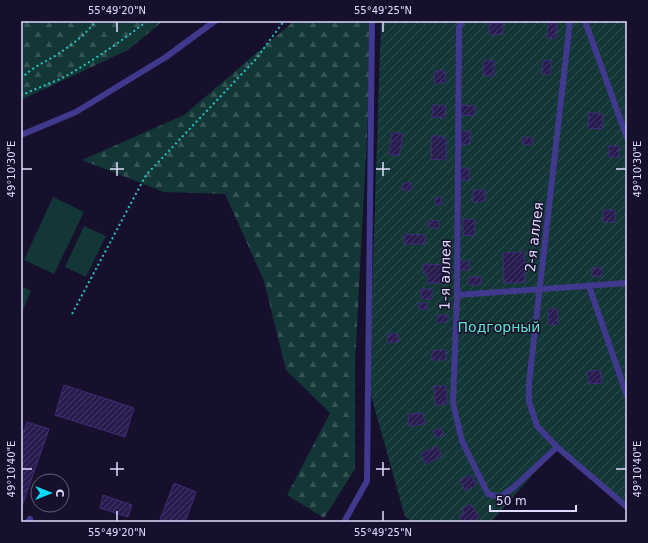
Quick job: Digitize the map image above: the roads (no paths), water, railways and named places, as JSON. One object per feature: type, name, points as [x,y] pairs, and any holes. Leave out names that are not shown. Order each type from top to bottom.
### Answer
[{"type":"lane","points":[[21,135],[76,112],[166,57],[216,21]]},
{"type":"lane","points":[[344,522],[367,481],[372,21]]},
{"type":"lane","name":"1-я аллея","points":[[462,21],[459,28],[457,295],[453,404],[462,441],[488,494],[500,497],[513,488],[557,447]]},
{"type":"lane","name":"2-я аллея","points":[[570,21],[540,290],[534,330],[529,401],[537,426],[557,447],[627,507]]},
{"type":"lane","points":[[584,21],[627,138]]},
{"type":"lane","points":[[457,295],[627,283]]},
{"type":"lane","points":[[589,286],[627,396]]},
{"type":"park label","name":"Подгорный","points":[[499,327]]}]
